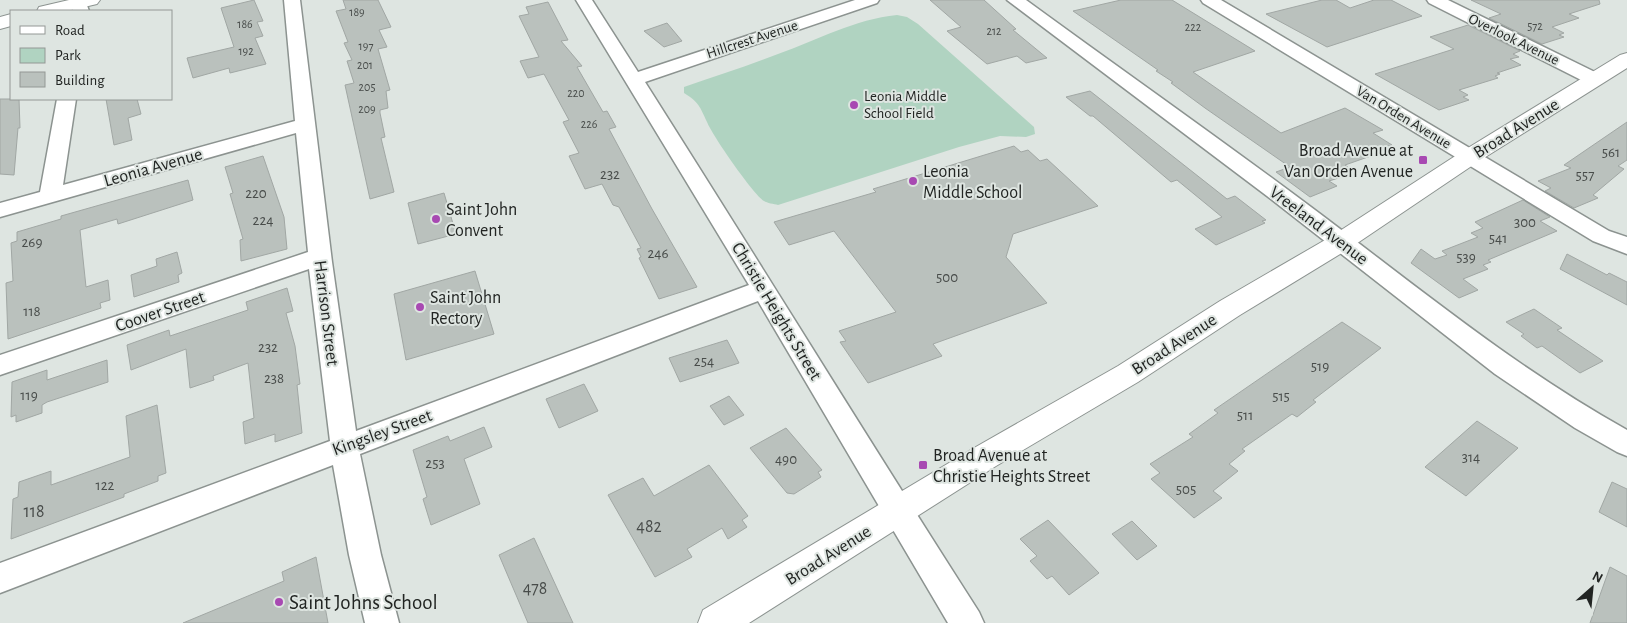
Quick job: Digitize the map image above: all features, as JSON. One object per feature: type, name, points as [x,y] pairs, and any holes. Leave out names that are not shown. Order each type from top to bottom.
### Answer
[{"type":"street","name":"Harrison Street","points":[[292,0],[319,257],[344,446],[351,492],[382,623]]},
{"type":"street","name":"Christie Heights Street","points":[[584,0],[764,289],[897,511],[967,623]]},
{"type":"street","name":"Hillcrest Avenue","points":[[634,78],[871,0]]},
{"type":"street","name":"Vreeland Avenue","points":[[1015,0],[1341,242],[1503,367],[1559,404],[1627,444]]},
{"type":"street","name":"Van Orden Avenue","points":[[1209,0],[1601,236],[1627,246]]},
{"type":"street","name":"Overlook Avenue","points":[[1435,0],[1594,78]]},
{"type":"street","points":[[52,10],[84,5]]},
{"type":"street","name":"Broad Avenue","points":[[716,623],[985,457],[1128,374],[1230,308],[1341,242],[1471,156],[1627,59]]},
{"type":"street","points":[[50,196],[66,100]]},
{"type":"street","name":"Leonia Avenue","points":[[0,210],[305,124]]},
{"type":"street","name":"Coover Street","points":[[0,365],[319,257]]},
{"type":"street","name":"Kingsley Street","points":[[0,578],[344,446],[764,289]]},
{"type":"green space","name":"Leonia Middle School Field","points":[[897,15],[907,17],[918,24],[1034,127],[1035,134],[1026,137],[1000,136],[959,147],[778,205],[764,201],[751,188],[733,164],[710,129],[703,112],[693,99],[684,93],[684,87],[851,25]]},
{"type":"building","points":[[254,0],[263,21],[257,22],[263,36],[255,38],[266,64],[230,73],[229,68],[193,78],[187,58],[234,47],[221,8]]},
{"type":"building","points":[[343,0],[378,0],[391,27],[379,30],[387,47],[378,49],[390,90],[386,91],[388,108],[380,110],[380,113],[385,137],[381,138],[394,192],[370,199],[345,85],[354,83],[347,61],[352,60],[344,43],[348,42],[336,11],[346,9]]},
{"type":"building","points":[[930,0],[984,0],[1016,29],[1013,30],[1047,58],[1026,63],[1017,56],[987,64],[947,31],[961,27]]},
{"type":"building","points":[[1121,0],[1172,0],[1255,51],[1193,72],[1281,133],[1345,108],[1383,130],[1373,133],[1392,145],[1384,147],[1388,150],[1345,165],[1349,168],[1341,170],[1348,175],[1329,181],[1337,186],[1310,197],[1276,172],[1290,167],[1205,108],[1156,71],[1158,70],[1073,11]]},
{"type":"building","points":[[1322,0],[1336,0],[1350,8],[1374,0],[1391,0],[1422,16],[1327,47],[1266,14]]},
{"type":"building","points":[[1471,0],[1599,0],[1600,4],[1569,14],[1579,18],[1552,27],[1564,33],[1559,35],[1564,37],[1542,44],[1489,18],[1501,14]]},
{"type":"building","points":[[548,2],[568,40],[561,41],[582,66],[577,67],[603,112],[607,111],[616,127],[609,129],[697,287],[659,299],[639,258],[641,257],[637,249],[641,248],[619,207],[613,205],[602,184],[585,189],[569,156],[579,153],[563,122],[569,120],[544,74],[528,78],[520,61],[539,57],[519,16],[529,14],[526,7]]},
{"type":"building","points":[[667,23],[682,41],[664,47],[644,31]]},
{"type":"building","points":[[1468,25],[1520,51],[1513,54],[1519,57],[1510,59],[1521,65],[1497,73],[1500,74],[1495,76],[1498,78],[1459,90],[1468,95],[1463,97],[1469,100],[1439,110],[1375,74],[1454,49],[1430,37]]},
{"type":"building","points":[[1090,91],[1227,199],[1235,196],[1266,220],[1262,221],[1265,223],[1216,245],[1195,229],[1222,217],[1177,180],[1171,182],[1093,116],[1090,116],[1066,97]]},
{"type":"building","points":[[0,99],[19,100],[20,128],[18,128],[14,175],[0,174]]},
{"type":"building","points":[[106,100],[137,100],[141,114],[128,118],[132,140],[114,145]]},
{"type":"building","points":[[1627,122],[1627,160],[1618,166],[1624,169],[1593,195],[1598,198],[1574,208],[1545,191],[1551,188],[1538,181],[1571,168],[1564,165]]},
{"type":"building","name":"Leonia Middle School","points":[[1014,146],[1021,152],[1028,150],[1040,161],[1047,159],[1098,206],[1013,234],[1006,257],[1047,303],[933,344],[942,356],[868,383],[840,342],[846,341],[839,331],[896,312],[834,231],[789,245],[774,222],[876,192],[873,189]]},
{"type":"building","points":[[263,156],[284,217],[287,249],[241,261],[240,240],[243,239],[230,194],[233,193],[225,167]]},
{"type":"building","points":[[188,180],[193,200],[118,224],[117,219],[80,230],[86,287],[108,280],[110,300],[100,303],[101,308],[8,339],[6,283],[13,281],[11,243],[17,241],[17,232],[61,219],[61,216]]},
{"type":"building","name":"Saint John Convent","points":[[444,193],[456,234],[418,244],[408,203]]},
{"type":"building","points":[[1523,200],[1550,217],[1540,221],[1557,231],[1488,260],[1491,262],[1483,265],[1488,269],[1463,279],[1478,290],[1459,298],[1411,263],[1421,249],[1435,259],[1447,255],[1442,251],[1478,237],[1471,233],[1483,228],[1475,222]]},
{"type":"building","points":[[177,252],[182,273],[178,275],[179,282],[134,297],[131,275],[157,266],[156,259]]},
{"type":"building","points":[[1567,254],[1607,275],[1609,273],[1627,282],[1627,305],[1560,269]]},
{"type":"building","name":"Saint John Rectory","points":[[475,271],[494,334],[406,360],[394,294]]},
{"type":"building","points":[[287,288],[293,311],[286,313],[295,346],[300,384],[297,385],[302,433],[275,442],[275,434],[245,444],[243,422],[254,418],[248,363],[213,376],[214,380],[190,388],[186,349],[131,370],[127,345],[169,330],[170,336],[248,310],[246,302]]},
{"type":"building","points":[[1534,309],[1562,328],[1557,330],[1603,361],[1580,373],[1542,346],[1537,348],[1521,336],[1524,334],[1506,322]]},
{"type":"building","points":[[1342,322],[1381,348],[1313,400],[1316,402],[1297,417],[1292,414],[1242,449],[1245,451],[1229,464],[1238,471],[1213,491],[1222,498],[1194,518],[1151,479],[1160,473],[1150,464],[1193,437],[1189,434],[1218,413],[1214,410]]},
{"type":"building","points":[[727,340],[739,363],[680,382],[669,358]]},
{"type":"building","points":[[107,360],[108,382],[47,402],[42,405],[42,413],[16,422],[16,415],[11,417],[12,382],[47,370],[47,380]]},
{"type":"building","points":[[584,384],[598,411],[559,428],[546,399]]},
{"type":"building","points":[[729,396],[744,415],[724,425],[710,406]]},
{"type":"building","points":[[157,405],[166,473],[158,476],[158,481],[124,494],[124,497],[11,539],[13,499],[18,497],[19,482],[51,471],[51,485],[130,457],[126,416]]},
{"type":"building","points":[[1477,421],[1518,448],[1466,496],[1425,467]]},
{"type":"building","points":[[484,427],[492,447],[464,459],[480,504],[431,525],[423,499],[427,497],[413,450],[448,436],[450,441]]},
{"type":"building","points":[[786,428],[822,470],[818,472],[821,477],[794,494],[787,493],[750,448]]},
{"type":"building","points":[[709,465],[748,516],[742,520],[747,527],[728,539],[722,528],[687,549],[692,557],[655,577],[608,495],[643,478],[654,496]]},
{"type":"building","points":[[1612,482],[1627,489],[1627,527],[1599,512]]},
{"type":"building","points":[[1048,520],[1099,573],[1069,595],[1052,576],[1047,579],[1030,561],[1037,556],[1020,539]]},
{"type":"building","points":[[1132,521],[1157,546],[1137,560],[1112,534]]},
{"type":"building","points":[[534,538],[573,623],[528,623],[499,555]]},
{"type":"building","name":"Saint Johns School","points":[[316,557],[328,623],[183,623],[284,581],[282,572]]},
{"type":"building","points":[[1610,567],[1627,576],[1627,623],[1590,623]]},
{"type":"place","name":"Leonia Middle School Field","points":[[854,105]]},
{"type":"place","name":"Broad Avenue at Van Orden Avenue","points":[[1423,160]]},
{"type":"place","name":"Leonia Middle School","points":[[913,181]]},
{"type":"place","name":"Saint John Convent","points":[[436,219]]},
{"type":"place","name":"Saint John Rectory","points":[[420,307]]},
{"type":"place","name":"Broad Avenue at Christie Heights Street","points":[[923,465]]},
{"type":"place","name":"Saint Johns School","points":[[279,602]]}]
